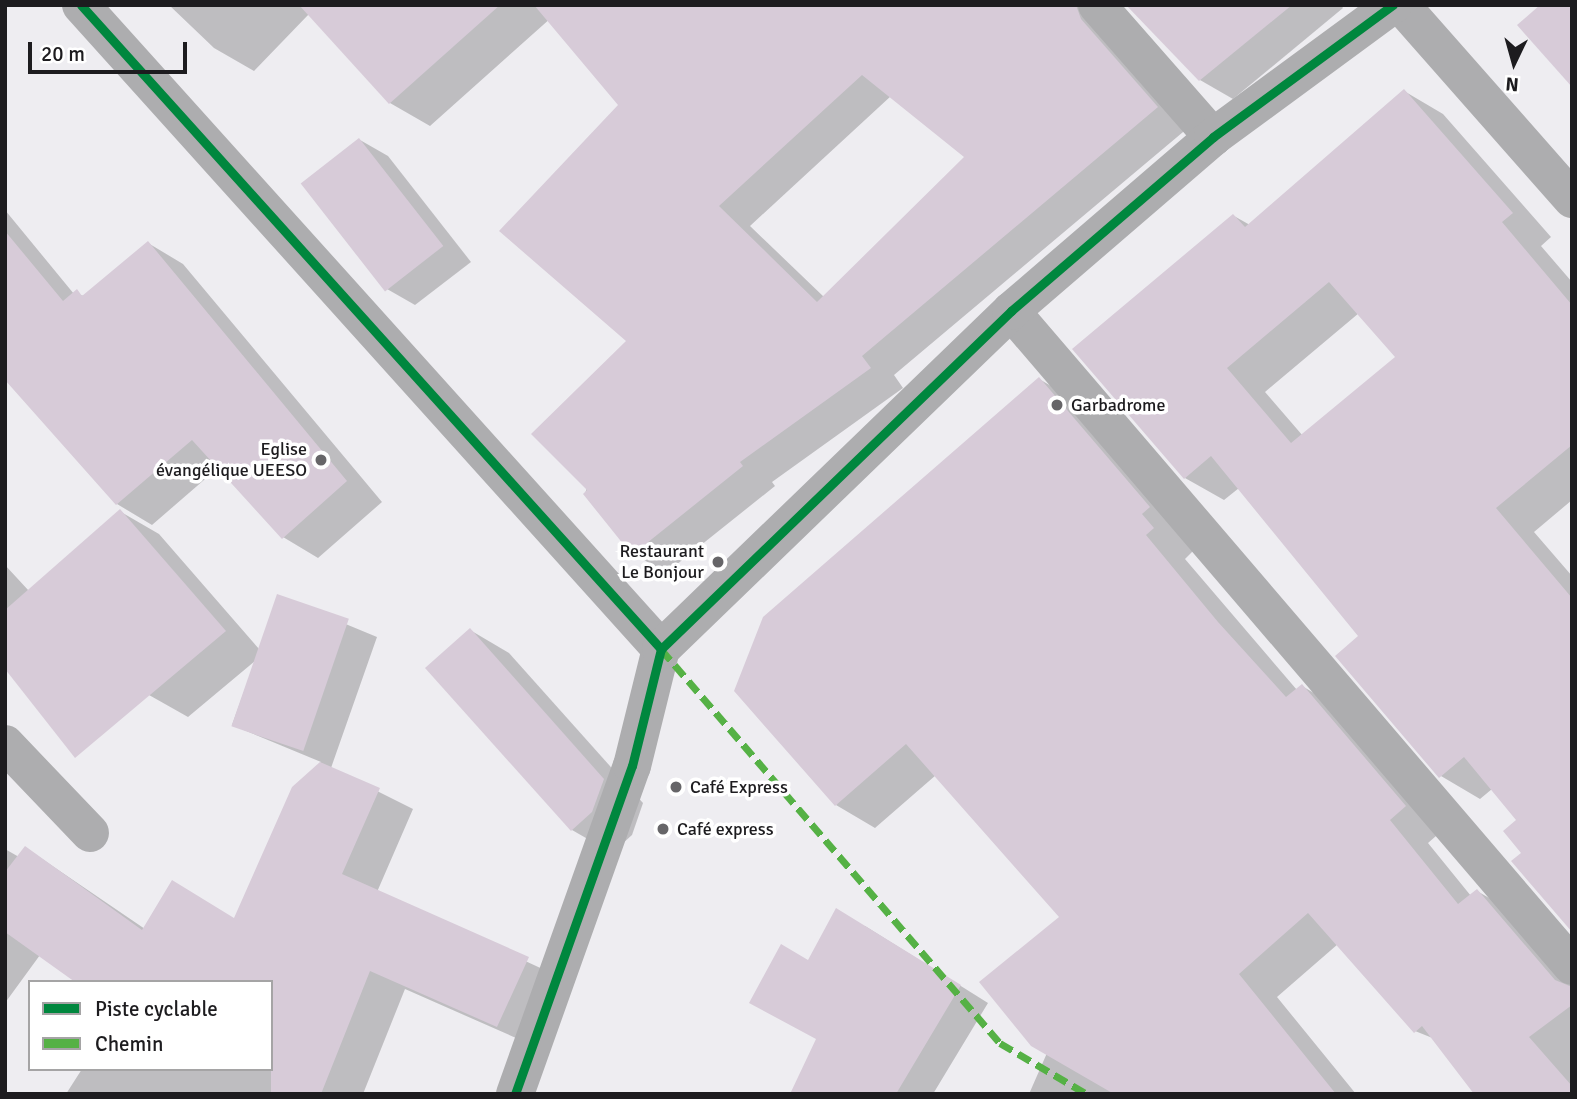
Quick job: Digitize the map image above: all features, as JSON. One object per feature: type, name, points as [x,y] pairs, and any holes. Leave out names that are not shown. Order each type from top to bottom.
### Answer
[{"type":"street","points":[[80,5],[661,649]]},
{"type":"street","points":[[1097,5],[1213,137]]},
{"type":"street","points":[[515,1094],[632,766],[661,649],[1012,311],[1213,137],[1393,5]]},
{"type":"street","points":[[1401,5],[1572,199]]},
{"type":"street","points":[[1012,311],[1572,966]]},
{"type":"street","points":[[5,744],[90,833]]},
{"type":"building","points":[[299,5],[500,5],[389,104]]},
{"type":"building","points":[[534,5],[1076,5],[1081,19],[1158,107],[862,356],[871,368],[740,462],[743,466],[632,555],[583,494],[587,490],[531,434],[626,341],[499,231],[618,105]],"holes":[[[862,75],[964,157],[817,302],[719,206]]]},
{"type":"building","points":[[1126,5],[1292,5],[1199,81]]},
{"type":"building","points":[[1540,5],[1572,5],[1572,87],[1517,25]]},
{"type":"building","points":[[1404,89],[1513,213],[1502,222],[1572,305],[1572,445],[1496,508],[1572,598],[1572,932],[1511,861],[1521,853],[1503,831],[1516,820],[1464,757],[1439,778],[1335,656],[1358,636],[1211,456],[1184,479],[1072,349],[1233,214],[1245,227]],"holes":[[[1329,282],[1395,357],[1291,443],[1227,368]]]},
{"type":"building","points":[[359,138],[443,246],[385,292],[301,184]]},
{"type":"building","points":[[5,231],[63,301],[77,289],[82,296],[148,241],[347,481],[282,539],[192,440],[116,505],[5,380]]},
{"type":"building","points":[[1039,377],[1150,507],[1142,514],[1154,528],[1146,535],[1218,622],[1286,697],[1302,684],[1406,806],[1390,820],[1458,904],[1477,889],[1555,980],[1572,987],[1572,1005],[1529,1037],[1572,1086],[1572,1094],[1474,1094],[1422,1026],[1414,1033],[1308,913],[1239,974],[1336,1094],[1114,1094],[1031,1046],[979,982],[1059,917],[906,744],[835,806],[734,691],[763,617]]},
{"type":"building","points":[[120,509],[226,631],[75,758],[5,669],[5,610]]},
{"type":"building","points":[[277,594],[349,619],[303,751],[231,726]]},
{"type":"building","points":[[470,628],[604,779],[592,812],[571,831],[425,668]]},
{"type":"building","points":[[320,762],[380,788],[342,874],[529,957],[497,1027],[370,971],[321,1094],[271,1094],[273,980],[72,980],[5,932],[5,872],[25,846],[142,930],[172,880],[234,918],[292,787]]},
{"type":"building","points":[[836,908],[961,985],[896,1094],[790,1094],[816,1039],[749,1003],[781,944],[808,960]]},
{"type":"marked path","points":[[661,649],[1000,1043],[1087,1094]]},
{"type":"cycle path","points":[[81,5],[661,649]]},
{"type":"cycle path","points":[[515,1094],[632,766],[661,649],[1011,311],[1213,137],[1393,5]]},
{"type":"place","name":"Garbadrome","points":[[1057,405]]},
{"type":"place","name":"Eglise évangélique UEESO","points":[[321,460]]},
{"type":"place","name":"Restaurant Le Bonjour","points":[[718,562]]},
{"type":"place","name":"Café Express","points":[[676,787]]},
{"type":"place","name":"Café express","points":[[663,829]]}]
